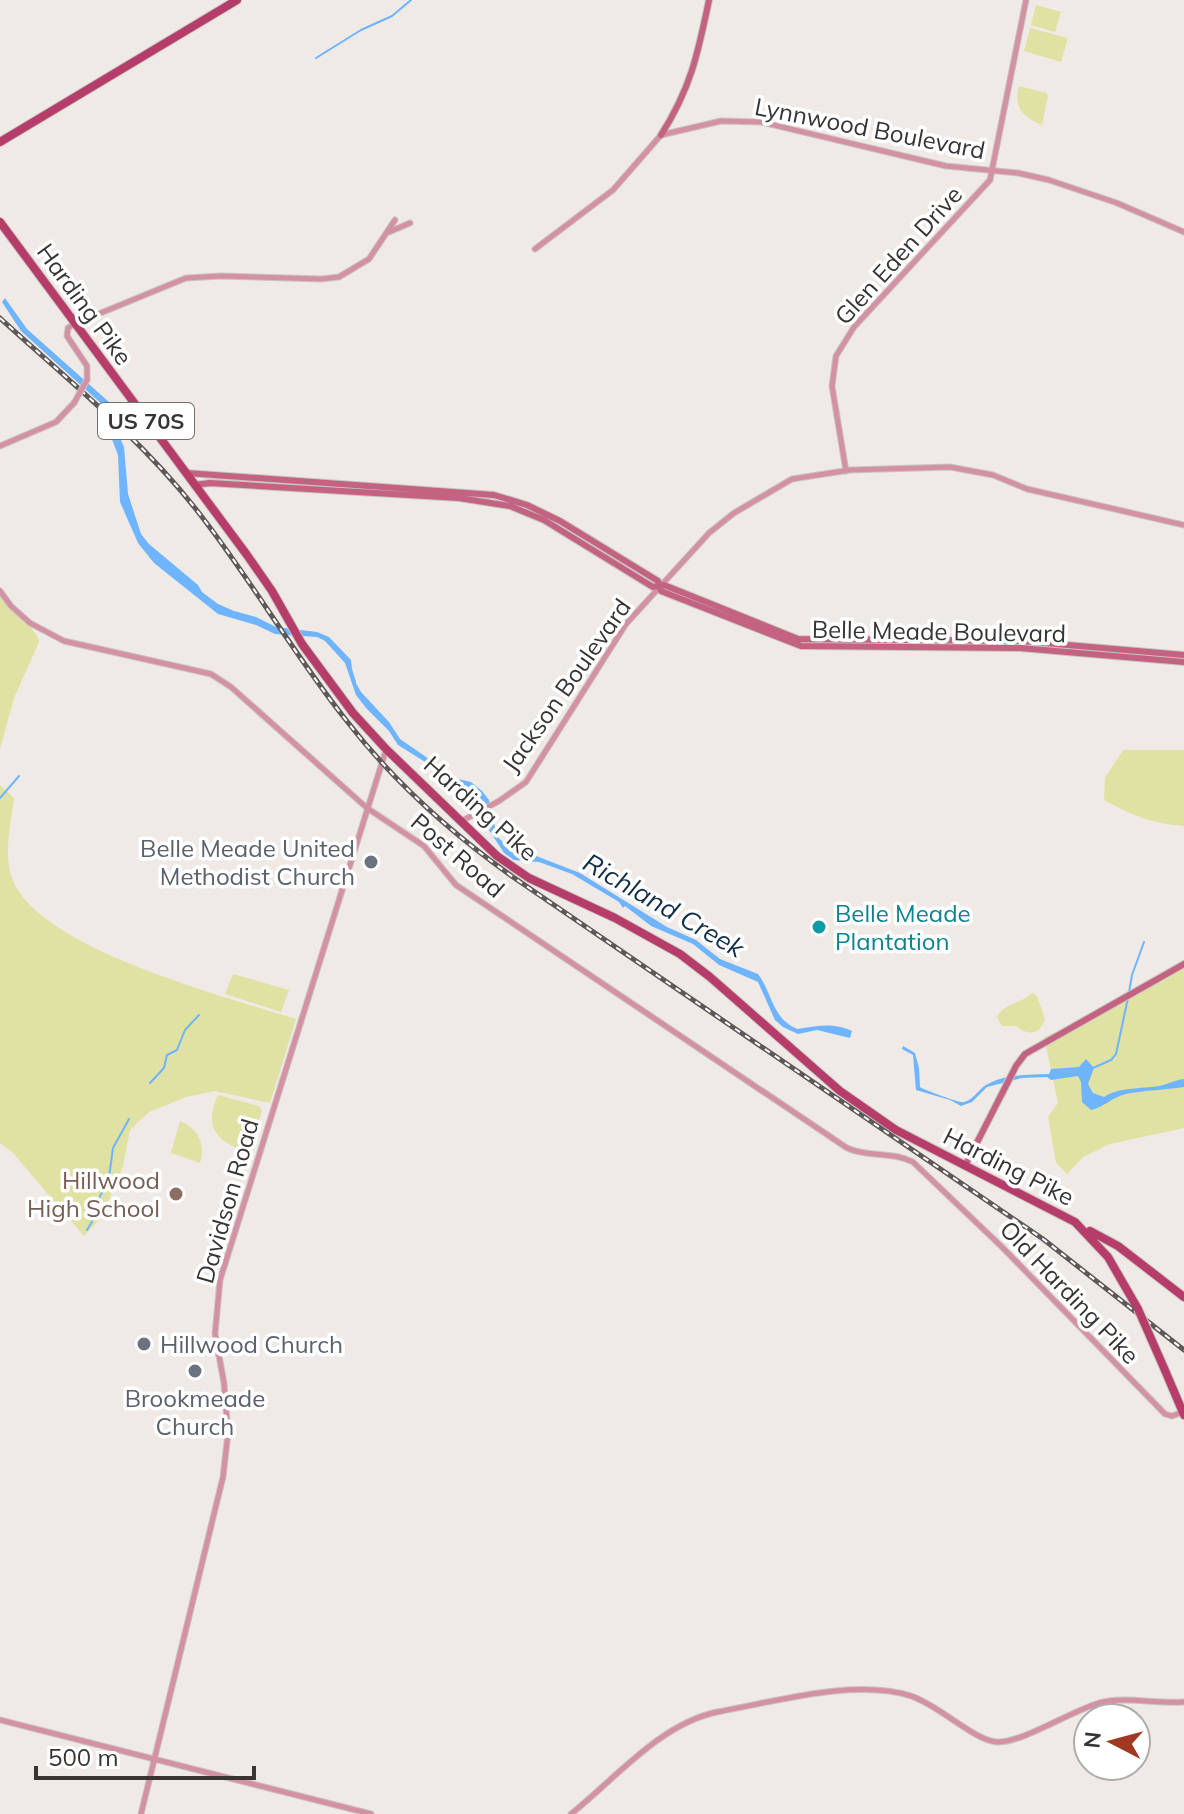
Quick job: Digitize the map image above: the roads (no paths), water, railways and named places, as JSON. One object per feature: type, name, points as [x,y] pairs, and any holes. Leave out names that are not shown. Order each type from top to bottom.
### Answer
[{"type":"main road","points":[[0,142],[237,0]]},
{"type":"main road","points":[[661,135],[687,88],[709,0]]},
{"type":"main road","name":"Harding Pike","points":[[0,222],[247,555],[302,644],[353,713],[386,749],[511,867],[680,954],[813,1069],[863,1108],[915,1142],[1052,1208],[1079,1225],[1108,1257],[1138,1309],[1183,1414]]},
{"type":"main road","name":"Belle Meade Boulevard","points":[[186,473],[228,480],[456,494],[510,503],[540,515],[583,539],[653,587],[660,586],[661,591],[702,604],[795,642],[1021,641],[1184,655]]},
{"type":"main road","name":"Belle Meade Boulevard","points":[[194,485],[228,480]]},
{"type":"main road","name":"Belle Meade Boulevard","points":[[1145,654],[1184,662]]},
{"type":"main road","points":[[965,1166],[1020,1059],[1031,1049],[1184,964]]},
{"type":"main road","points":[[1079,1225],[1118,1246],[1184,1297]]},
{"type":"main road","points":[[1108,1257],[1118,1246]]},
{"type":"street","name":"Glen Eden Drive","points":[[846,471],[832,386],[836,356],[854,327],[990,180],[1026,0]]},
{"type":"street","name":"Lynnwood Boulevard","points":[[661,135],[721,121],[761,122],[946,166],[1049,180],[1117,203],[1184,232]]},
{"type":"street","points":[[535,249],[613,190],[661,135]]},
{"type":"street","points":[[0,446],[56,422],[74,403],[87,380],[88,368],[67,336],[68,328],[74,324],[186,278],[339,277],[369,259],[395,220]]},
{"type":"street","points":[[386,236],[396,227],[410,223]]},
{"type":"street","name":"Jackson Boulevard","points":[[460,822],[526,782],[626,624],[709,533],[734,513],[792,479],[846,471],[932,466],[964,468],[993,475],[1027,489],[1184,525]]},
{"type":"street","name":"Post Road","points":[[0,591],[30,623],[64,641],[211,674],[231,687],[367,808],[424,846],[456,885],[788,1110],[856,1152],[908,1160],[936,1182]]},
{"type":"street","name":"Davidson Road","points":[[141,1814],[223,1477],[228,1433],[224,1383],[215,1334],[220,1280],[386,749]]},
{"type":"street","name":"Old Harding Pike","points":[[936,1182],[1165,1414],[1183,1414]]},
{"type":"street","points":[[571,1814],[672,1729],[717,1712],[836,1693],[884,1692],[910,1696],[933,1705],[981,1738],[1006,1742],[1101,1702],[1184,1702]]},
{"type":"street","points":[[0,1720],[371,1814]]},
{"type":"water","points":[[5,298],[27,329],[109,402],[124,447],[128,494],[141,534],[202,592],[218,604],[276,627],[317,632],[329,637],[351,660],[353,678],[361,692],[400,739],[458,779],[471,782],[482,791],[489,800],[497,836],[513,853],[526,852],[580,873],[667,927],[696,940],[720,959],[758,974],[777,1012],[797,1029],[838,1026],[852,1031],[850,1038],[817,1030],[798,1034],[783,1027],[775,1020],[758,982],[719,965],[693,944],[651,926],[619,902],[572,874],[539,862],[514,860],[504,853],[489,830],[478,795],[398,745],[356,695],[345,663],[325,641],[317,637],[275,634],[218,614],[154,563],[138,543],[120,502],[118,455],[108,429],[106,408],[21,331],[2,302]]},
{"type":"water","points":[[903,1046],[915,1053],[920,1087],[961,1102],[968,1101],[986,1085],[1001,1079],[1079,1067],[1086,1059],[1094,1068],[1088,1084],[1093,1093],[1104,1097],[1123,1090],[1159,1086],[1184,1079],[1184,1087],[1126,1094],[1091,1110],[1082,1102],[1078,1076],[1051,1080],[1047,1077],[1022,1078],[987,1087],[972,1102],[961,1106],[916,1090],[913,1055],[902,1049]]},
{"type":"waterway","points":[[316,58],[361,30],[392,16],[411,0]]},
{"type":"waterway","name":"Richland Creek","points":[[351,669],[355,682]]},
{"type":"waterway","points":[[0,798],[19,776]]},
{"type":"waterway","points":[[1129,992],[1144,942]]},
{"type":"waterway","points":[[1093,1068],[1111,1060],[1116,1054],[1128,998]]},
{"type":"waterway","points":[[150,1083],[164,1068],[167,1055],[177,1050],[185,1030],[199,1015]]},
{"type":"waterway","points":[[87,1230],[108,1184],[113,1148],[129,1119]]},
{"type":"railway","points":[[0,318],[102,409],[173,482],[234,560],[346,720],[383,764],[445,824],[513,877],[1043,1239],[1184,1350]]},
{"type":"place","name":"Belle Meade United Methodist Church","points":[[371,862]]},
{"type":"place","name":"Belle Meade Plantation","points":[[819,927]]},
{"type":"place","name":"Hillwood High School","points":[[176,1194]]},
{"type":"place","name":"Hillwood Church","points":[[144,1344]]},
{"type":"place","name":"Brookmeade Church","points":[[195,1371]]}]
